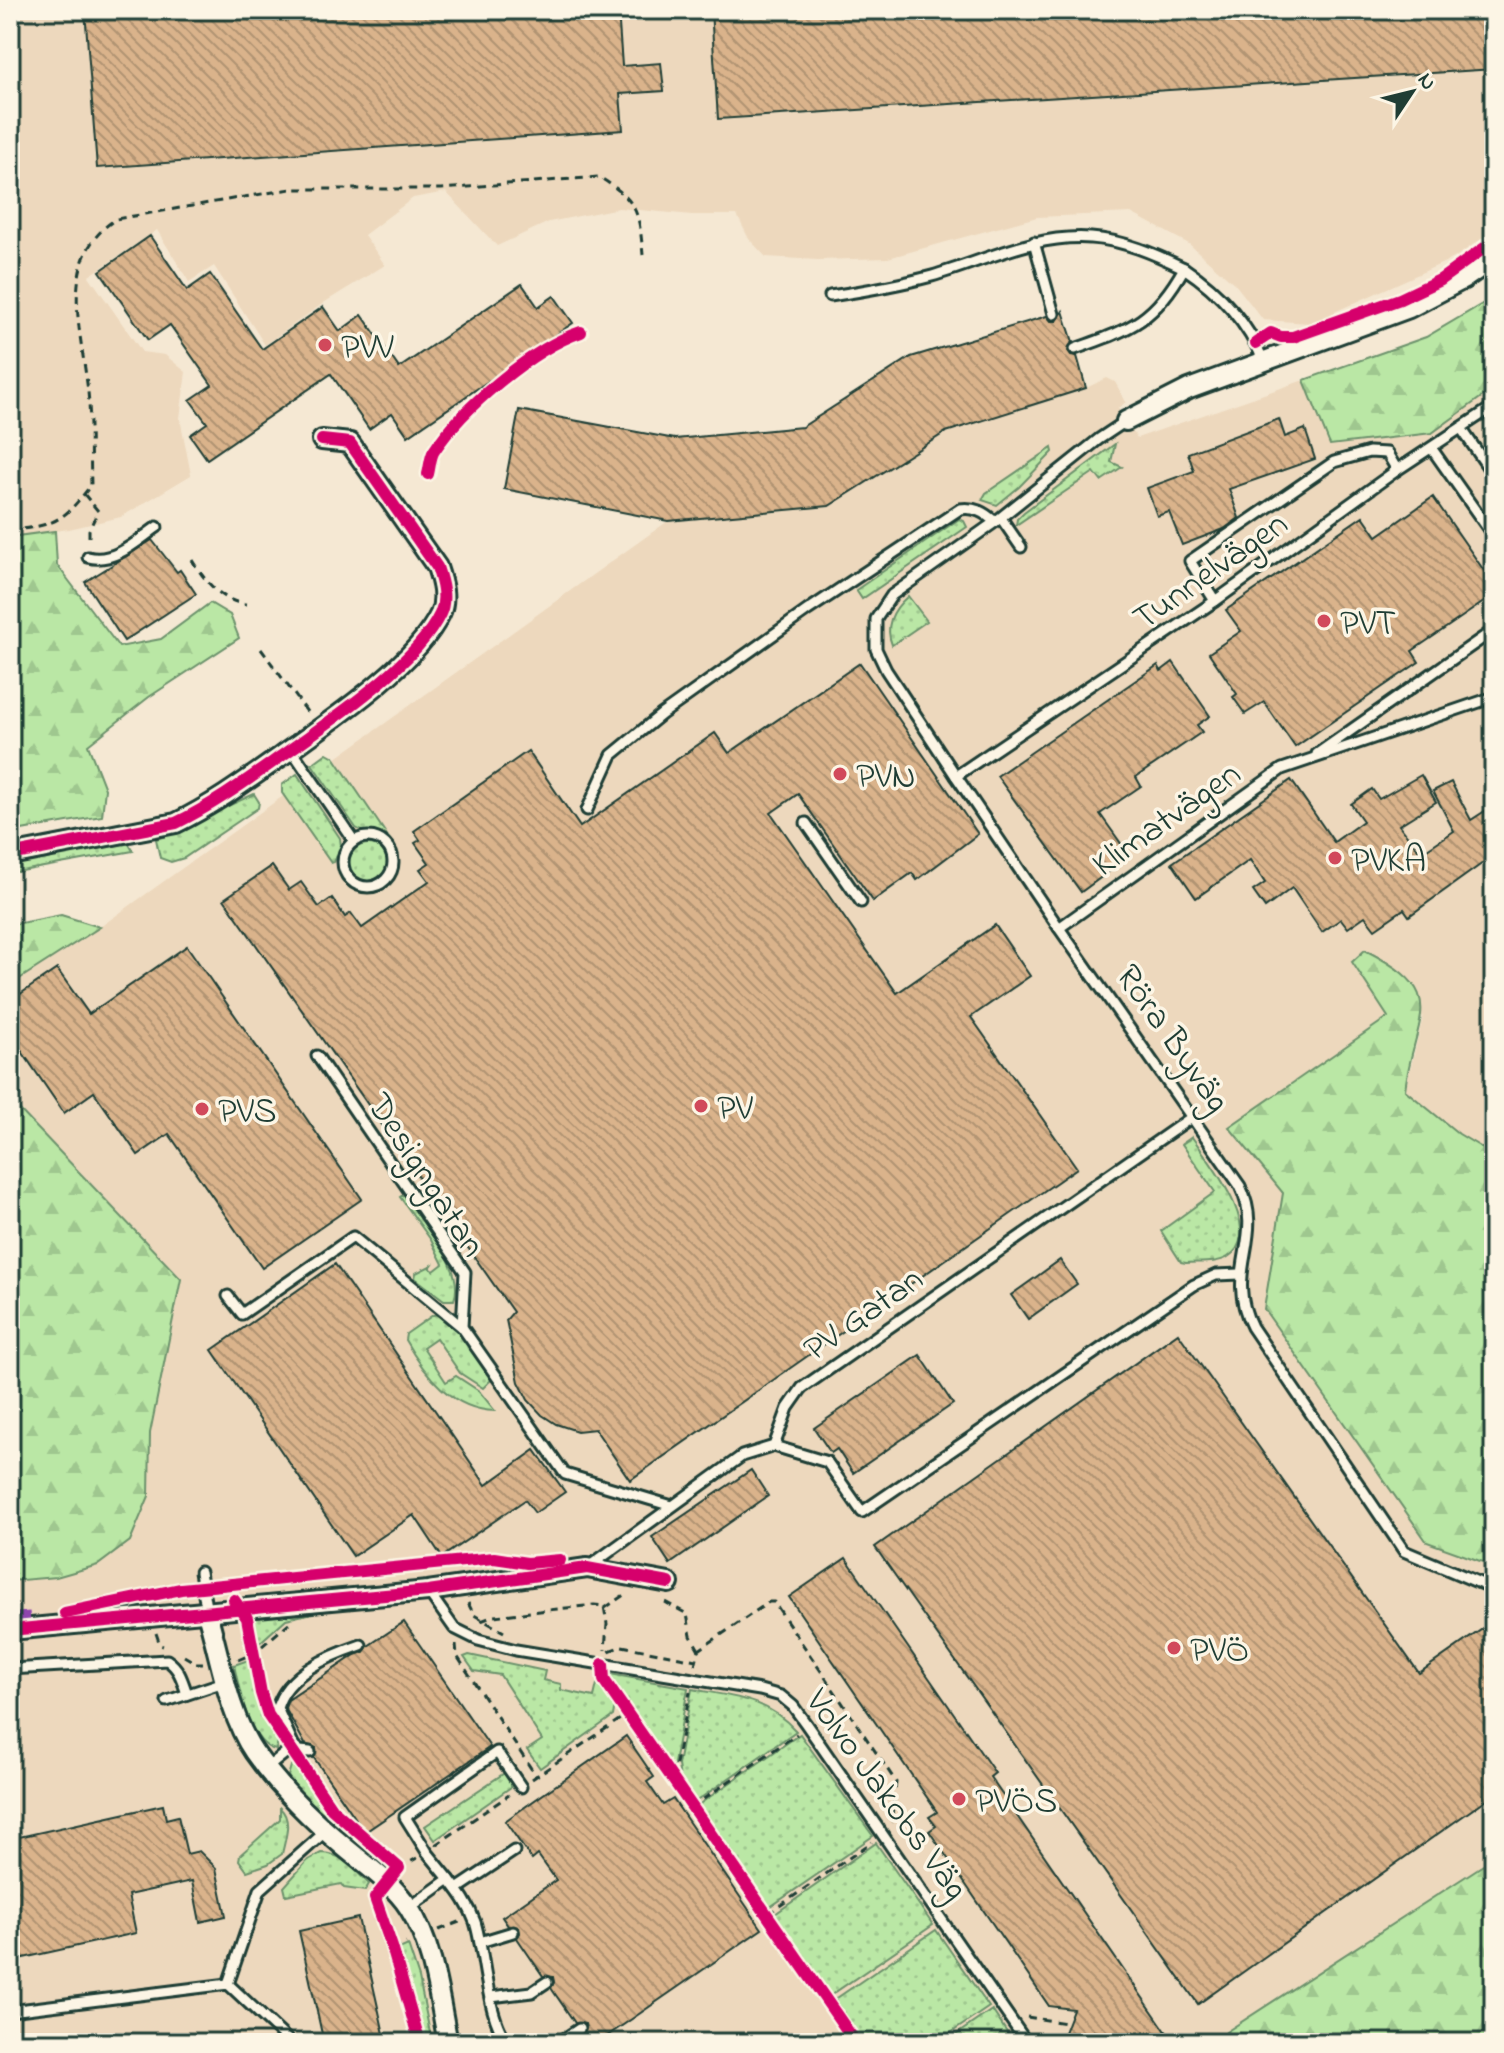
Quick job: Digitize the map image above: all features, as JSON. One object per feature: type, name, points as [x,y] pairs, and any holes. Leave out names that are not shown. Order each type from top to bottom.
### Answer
[{"type":"street","points":[[1126,421],[1172,396],[1409,308],[1455,285],[1494,258]]},
{"type":"street","points":[[10,855],[176,823],[214,802],[320,729],[418,647],[441,612],[444,596],[437,567],[350,443],[322,440]]},
{"type":"street","points":[[10,1630],[428,1591],[587,1568],[665,1591]]},
{"type":"street","points":[[207,1613],[237,1720],[252,1749],[326,1831],[386,1883],[409,1908],[419,1926],[431,1962],[448,2043]]},
{"type":"lane","points":[[830,296],[886,288],[1034,242],[1093,238],[1152,253],[1205,282],[1239,316],[1264,362]]},
{"type":"lane","points":[[1034,242],[1054,314]]},
{"type":"lane","points":[[1075,349],[1135,325],[1150,315],[1170,292],[1184,268]]},
{"type":"lane","name":"Tunnelvägen","points":[[956,776],[1215,601],[1397,470],[1494,406]]},
{"type":"lane","name":"Röra Byväg","points":[[1126,421],[998,520],[892,595],[876,619],[876,649],[886,670],[1059,928],[1240,1186],[1247,1200],[1250,1218],[1240,1274],[1240,1296],[1252,1327],[1404,1551],[1494,1589]]},
{"type":"lane","points":[[1461,428],[1494,476]]},
{"type":"lane","points":[[1432,449],[1494,537]]},
{"type":"lane","points":[[1215,601],[1190,561],[1334,462],[1369,452],[1387,453],[1397,470]]},
{"type":"lane","points":[[587,810],[612,755],[662,714],[808,610],[960,509],[972,507],[998,520],[1021,547]]},
{"type":"lane","points":[[88,557],[100,560],[114,556],[157,527]]},
{"type":"lane","name":"Klimatvägen","points":[[1308,760],[1494,630]]},
{"type":"lane","name":"Klimatvägen","points":[[1059,928],[1282,769],[1494,697]]},
{"type":"lane","points":[[291,749],[354,841]]},
{"type":"lane","points":[[806,823],[861,902]]},
{"type":"lane","points":[[370,837],[385,843],[390,850],[394,866],[391,874],[379,885],[363,887],[348,878],[343,863],[344,854],[354,841],[370,837]]},
{"type":"lane","name":"Designgatan","points":[[317,1056],[465,1272],[462,1327]]},
{"type":"lane","name":"PV Gatan","points":[[774,1446],[788,1408],[802,1388],[1192,1117]]},
{"type":"lane","points":[[228,1296],[242,1314],[353,1237],[462,1327],[565,1474],[672,1506]]},
{"type":"lane","points":[[587,1568],[742,1456],[774,1446],[827,1462],[862,1512],[1194,1285],[1216,1275],[1240,1274]]},
{"type":"lane","points":[[200,1572],[207,1613]]},
{"type":"lane","points":[[428,1591],[454,1628]]},
{"type":"lane","name":"Volvo Jakobs Väg","points":[[454,1628],[478,1640],[516,1650],[734,1684],[781,1696],[793,1706],[887,1832],[1027,2043]]},
{"type":"lane","points":[[310,1752],[300,1751],[294,1746],[277,1708],[281,1694],[327,1656],[361,1645]]},
{"type":"lane","points":[[10,1669],[156,1658],[167,1660],[175,1666],[187,1694]]},
{"type":"lane","points":[[167,1701],[227,1681]]},
{"type":"lane","points":[[267,1768],[294,1746]]},
{"type":"lane","points":[[509,2043],[498,2027],[480,1942],[467,1902],[427,1852],[402,1813],[472,1764],[497,1752],[521,1787]]},
{"type":"lane","points":[[228,1984],[260,1890],[326,1831]]},
{"type":"lane","points":[[457,1889],[514,1851]]},
{"type":"lane","points":[[409,1908],[449,1879]]},
{"type":"lane","points":[[480,1942],[513,1932]]},
{"type":"lane","points":[[491,1997],[532,1992],[547,1982]]},
{"type":"lane","points":[[10,2011],[228,1984]]},
{"type":"lane","points":[[228,1984],[291,2043]]},
{"type":"lane","points":[[558,2043],[579,2029]]},
{"type":"path","points":[[10,531],[64,518],[91,485],[88,391],[76,308],[85,252],[100,230],[116,219],[291,189],[441,189],[599,177],[631,203],[640,218],[643,255]]},
{"type":"path","points":[[84,494],[98,511],[89,530],[88,557]]},
{"type":"path","points":[[192,560],[206,583],[238,603],[246,604]]},
{"type":"path","points":[[261,649],[320,729]]},
{"type":"path","points":[[463,1586],[470,1609],[481,1621],[505,1632]]},
{"type":"path","points":[[665,1591],[687,1614],[691,1636],[699,1650]]},
{"type":"path","points":[[481,1621],[494,1616],[594,1605],[605,1608],[629,1592]]},
{"type":"path","points":[[673,1779],[699,1650],[769,1602],[775,1603],[896,1782],[887,1832],[768,1914]]},
{"type":"path","points":[[605,1608],[605,1652]]},
{"type":"path","points":[[233,1661],[254,1653],[295,1620]]},
{"type":"path","points":[[454,1628],[457,1656],[536,1776]]},
{"type":"path","points":[[593,1649],[605,1652],[622,1646],[696,1660]]},
{"type":"path","points":[[399,1868],[629,1713]]},
{"type":"path","points":[[692,1807],[808,1726]]},
{"type":"path","points":[[1020,2016],[1066,2023]]},
{"type":"shaded area","points":[[10,10],[1494,10],[1494,230],[1454,258],[1310,323],[1263,320],[1235,284],[1189,244],[1131,213],[1037,217],[888,258],[818,260],[766,257],[749,239],[737,215],[692,215],[619,208],[549,222],[497,246],[446,192],[413,198],[364,235],[385,265],[325,302],[265,345],[214,266],[189,282],[157,230],[89,276],[142,352],[165,355],[186,372],[180,418],[191,475],[121,517],[69,529],[10,537]]},
{"type":"shaded area","points":[[1107,378],[1115,382],[1126,402],[1118,408],[1137,438],[1304,380],[1330,445],[1432,433],[1494,388],[1494,1155],[1459,1134],[1405,1090],[1423,1017],[1353,963],[1389,1017],[1229,1127],[1283,1193],[1264,1309],[1427,1542],[1494,1566],[1494,1858],[1227,2032],[1234,2043],[10,2043],[10,1581],[56,1577],[149,1496],[150,1433],[181,1279],[19,1108],[10,1107],[10,985],[100,927],[668,521],[829,506],[946,432],[1086,388]]},
{"type":"green space","points":[[1494,297],[1494,388],[1432,433],[1330,445],[1304,380],[1426,337]]},
{"type":"green space","points":[[1115,444],[1111,462],[1122,467],[1101,481],[1094,472],[1016,525],[1024,512]]},
{"type":"green space","points":[[1052,448],[1053,452],[997,505],[982,500],[986,493]]},
{"type":"green space","points":[[959,519],[967,527],[862,599],[856,590]]},
{"type":"green space","points":[[55,531],[57,565],[119,647],[161,639],[210,603],[230,615],[239,638],[149,697],[88,745],[105,789],[102,816],[10,832],[10,537]]},
{"type":"green space","points":[[908,596],[927,621],[892,645],[889,631],[891,618]]},
{"type":"green space","points":[[327,753],[334,757],[395,847],[379,834],[356,828],[312,764]]},
{"type":"green space","points":[[297,774],[340,838],[341,847],[334,862],[331,863],[282,793],[282,785]]},
{"type":"green space","points":[[254,794],[259,802],[258,808],[184,858],[171,862],[160,858],[156,839],[188,829]]},
{"type":"green space","points":[[129,844],[133,851],[10,873],[10,865]]},
{"type":"green space","points":[[368,844],[381,850],[387,863],[381,876],[368,882],[355,876],[349,863],[355,850]]},
{"type":"green space","points":[[61,915],[100,927],[10,985],[10,925]]},
{"type":"green space","points":[[1365,950],[1410,980],[1419,994],[1420,1024],[1405,1090],[1459,1134],[1494,1155],[1494,1566],[1427,1542],[1264,1309],[1283,1193],[1229,1127],[1388,1017],[1352,962]]},
{"type":"green space","points":[[10,1107],[18,1108],[181,1279],[150,1433],[149,1496],[130,1541],[98,1565],[56,1577],[10,1581]]},
{"type":"green space","points":[[1192,1137],[1221,1178],[1238,1214],[1241,1231],[1238,1246],[1228,1257],[1219,1261],[1181,1262],[1161,1231],[1215,1192],[1182,1144]]},
{"type":"green space","points":[[406,1193],[449,1260],[456,1288],[454,1300],[444,1300],[415,1278],[416,1273],[432,1265],[430,1268],[434,1271],[443,1264],[431,1240],[400,1197]]},
{"type":"green space","points":[[442,1314],[459,1329],[493,1378],[483,1388],[460,1373],[436,1338],[423,1347],[446,1382],[456,1376],[479,1391],[495,1411],[466,1404],[441,1388],[421,1366],[405,1340],[406,1334],[433,1315]]},
{"type":"green space","points":[[326,1610],[286,1619],[256,1646],[251,1618]]},
{"type":"green space","points":[[469,1655],[545,1671],[543,1680],[561,1684],[561,1690],[594,1697],[598,1680],[615,1704],[613,1716],[540,1768],[527,1750],[542,1740],[500,1675],[474,1671],[464,1657]]},
{"type":"green space","points":[[251,1659],[260,1707],[278,1740],[276,1750],[259,1738],[242,1701],[234,1665]]},
{"type":"green space","points":[[610,1674],[688,1688],[673,1769],[611,1680]]},
{"type":"green space","points":[[692,1689],[761,1705],[796,1731],[695,1802],[680,1779],[678,1765]]},
{"type":"green space","points":[[800,1734],[873,1836],[770,1907],[698,1805]]},
{"type":"green space","points":[[295,1763],[335,1814],[384,1859],[384,1869],[295,1788],[288,1776]]},
{"type":"green space","points":[[506,1772],[512,1781],[511,1787],[435,1840],[425,1826]]},
{"type":"green space","points":[[280,1808],[287,1824],[282,1854],[268,1864],[247,1871],[239,1860],[240,1855],[280,1819]]},
{"type":"green space","points":[[876,1843],[933,1925],[831,1995],[775,1914]]},
{"type":"green space","points":[[321,1853],[348,1863],[369,1884],[365,1891],[344,1888],[341,1884],[286,1895],[284,1887],[308,1860]]},
{"type":"green space","points":[[1494,1858],[1494,2043],[1234,2043],[1226,2032]]},
{"type":"green space","points":[[936,1930],[989,2007],[936,2043],[862,2043],[834,2000]]},
{"type":"green space","points":[[408,1945],[419,1978],[432,2043],[425,2043],[397,1950]]},
{"type":"green space","points":[[992,2010],[1014,2043],[944,2043]]},
{"type":"building","points":[[85,10],[618,10],[622,66],[661,63],[664,91],[620,94],[623,130],[97,168]]},
{"type":"building","points":[[711,10],[1492,10],[1494,69],[718,119]]},
{"type":"building","name":"PVV","points":[[150,236],[187,290],[210,274],[262,349],[323,307],[340,331],[362,315],[399,368],[522,284],[538,307],[554,296],[573,323],[408,436],[392,413],[369,429],[331,374],[207,459],[190,435],[207,423],[190,400],[212,385],[170,325],[148,340],[100,271]]},
{"type":"building","points":[[1063,311],[1073,342],[1068,351],[1077,356],[1086,388],[946,432],[829,506],[668,521],[504,489],[519,410],[675,439],[802,427],[911,357],[1047,316],[1051,321],[1057,321]]},
{"type":"building","points":[[1279,419],[1285,437],[1305,429],[1315,459],[1229,489],[1239,518],[1224,529],[1182,545],[1169,512],[1157,516],[1147,488],[1194,471],[1188,453]]},
{"type":"building","name":"PVT","points":[[1433,497],[1494,585],[1494,595],[1412,651],[1419,662],[1295,747],[1264,702],[1245,714],[1233,697],[1237,694],[1209,653],[1241,631],[1226,610],[1363,516],[1377,536]]},
{"type":"building","points":[[152,540],[177,572],[180,570],[196,594],[124,641],[85,582]]},
{"type":"building","points":[[1173,662],[1210,716],[1197,725],[1202,732],[1136,777],[1141,786],[1100,814],[1130,856],[1081,892],[997,776],[1158,665],[1161,671]]},
{"type":"building","name":"PV","points":[[860,663],[978,834],[917,880],[912,873],[873,901],[798,794],[771,813],[897,993],[995,925],[1030,976],[971,1017],[1077,1168],[630,1480],[595,1429],[577,1431],[556,1424],[528,1400],[519,1382],[506,1320],[513,1312],[224,899],[272,866],[289,890],[301,882],[319,907],[332,898],[345,917],[351,913],[362,928],[429,881],[420,869],[429,863],[415,843],[420,840],[414,831],[528,751],[580,827],[715,733],[729,753]]},
{"type":"building","name":"PVKA","points":[[1421,775],[1436,802],[1399,825],[1421,853],[1454,831],[1433,791],[1451,782],[1471,820],[1494,805],[1494,855],[1409,916],[1404,909],[1375,929],[1365,916],[1348,928],[1341,919],[1322,932],[1292,888],[1265,908],[1253,891],[1265,883],[1250,860],[1196,898],[1172,863],[1291,780],[1334,842],[1363,821],[1351,804],[1372,789],[1379,799]]},
{"type":"building","name":"PVS","points":[[187,946],[362,1199],[262,1268],[169,1134],[138,1155],[94,1092],[64,1113],[10,1034],[10,1001],[57,969],[89,1014]]},
{"type":"building","points":[[1060,1260],[1077,1284],[1028,1319],[1011,1295]]},
{"type":"building","points":[[335,1264],[486,1485],[535,1450],[565,1492],[535,1513],[525,1500],[442,1557],[414,1515],[353,1556],[212,1350]]},
{"type":"building","name":"PVÖ","points":[[1178,1333],[1419,1673],[1494,1621],[1494,1794],[1198,2004],[875,1547]]},
{"type":"building","points":[[920,1355],[953,1404],[853,1473],[837,1449],[831,1453],[814,1428]]},
{"type":"building","points":[[751,1470],[768,1496],[670,1564],[652,1537]]},
{"type":"building","name":"PVÖS","points":[[846,1558],[995,1773],[990,1777],[1174,2043],[1148,2043],[1093,2031],[1093,2043],[1069,2043],[1063,2035],[1073,2009],[1049,2006],[929,1831],[936,1826],[929,1817],[937,1812],[789,1597]]},
{"type":"building","points":[[404,1622],[490,1747],[365,1832],[314,1758],[316,1748],[305,1744],[285,1708],[288,1700],[364,1652]]},
{"type":"building","points":[[626,1736],[654,1777],[647,1782],[663,1805],[673,1799],[762,1929],[597,2043],[589,2043],[584,2035],[585,2024],[575,2023],[551,1988],[553,1977],[543,1976],[517,1938],[519,1927],[508,1926],[502,1917],[556,1880],[538,1855],[532,1860],[505,1821]]},
{"type":"building","points":[[163,1805],[166,1819],[178,1816],[187,1854],[199,1851],[216,1868],[226,1916],[200,1922],[192,1881],[128,1895],[136,1933],[10,1961],[10,1839]]},
{"type":"building","points":[[358,1918],[386,2043],[324,2043],[299,1931]]},
{"type":"marked path","points":[[10,1618],[37,1616]]},
{"type":"cycle path","points":[[1256,343],[1271,333],[1293,337],[1400,299],[1440,280],[1494,241]]},
{"type":"cycle path","points":[[428,474],[434,451],[480,399],[542,351],[581,332]]},
{"type":"cycle path","points":[[10,855],[176,823],[190,816],[242,784],[345,711],[391,673],[428,633],[440,614],[443,602],[437,567],[350,443],[322,440]]},
{"type":"cycle path","points":[[65,1613],[181,1589],[494,1558],[527,1563],[560,1560]]},
{"type":"cycle path","points":[[10,1630],[428,1591],[587,1568],[669,1583]]},
{"type":"cycle path","points":[[234,1600],[247,1618],[268,1715],[332,1809],[399,1868],[375,1898],[420,2043]]},
{"type":"cycle path","points":[[603,1664],[604,1680],[856,2043]]},
{"type":"place","name":"PVV","points":[[325,345]]},
{"type":"place","name":"PVT","points":[[1324,621]]},
{"type":"place","name":"PVN","points":[[840,774]]},
{"type":"place","name":"PVKA","points":[[1335,858]]},
{"type":"place","name":"PV","points":[[701,1106]]},
{"type":"place","name":"PVS","points":[[202,1109]]},
{"type":"place","name":"PVÖ","points":[[1174,1648]]},
{"type":"place","name":"PVÖS","points":[[959,1799]]}]
